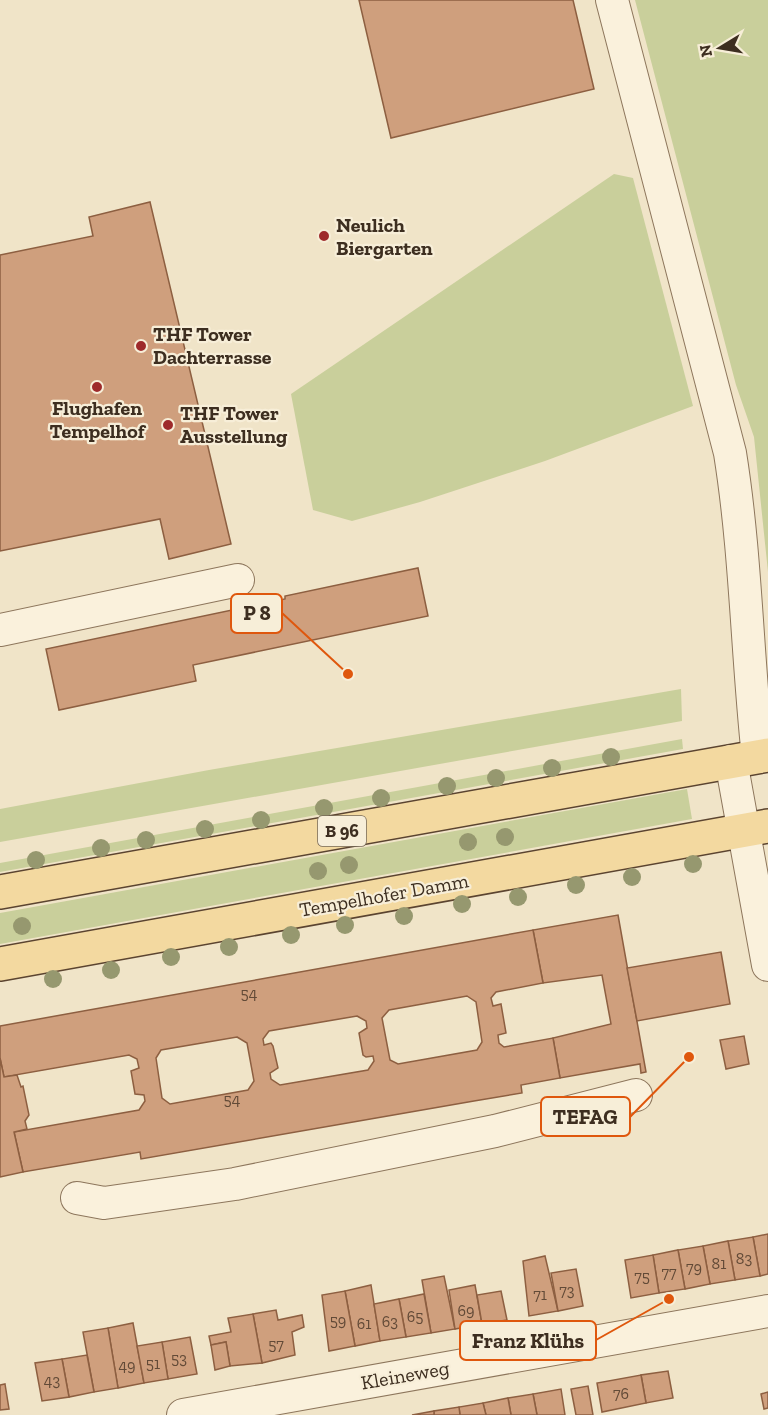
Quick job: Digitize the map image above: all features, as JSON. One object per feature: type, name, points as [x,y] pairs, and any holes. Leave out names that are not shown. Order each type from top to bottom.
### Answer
[{"type":"main road","name":"B 96","points":[[0,892],[752,758]]},
{"type":"main road","name":"Tempelhofer Damm","points":[[0,964],[756,828]]},
{"type":"street","points":[[612,0],[730,453],[740,516],[756,828],[768,965]]},
{"type":"street","points":[[0,630],[238,580]]},
{"type":"street","points":[[77,1198],[104,1203],[235,1184],[495,1131],[636,1095]]},
{"type":"street","name":"Kleineweg","points":[[183,1415],[768,1311]]},
{"type":"green space","points":[[635,0],[768,0],[768,572],[754,437],[736,385]]},
{"type":"green space","points":[[614,174],[633,178],[693,406],[545,461],[420,502],[352,521],[313,510],[291,394]]},
{"type":"green space","points":[[681,689],[682,721],[0,842],[0,809],[209,770]]},
{"type":"green space","points":[[682,739],[683,749],[0,872],[0,863]]},
{"type":"green space","points":[[687,789],[692,819],[0,944],[0,913]]},
{"type":"building","points":[[359,0],[573,0],[594,89],[391,138]]},
{"type":"building","name":"Flughafen Tempelhof","points":[[150,202],[231,544],[169,559],[160,519],[0,551],[0,255],[93,236],[89,217]]},
{"type":"building","points":[[418,568],[428,616],[193,665],[196,681],[59,710],[46,649],[285,599],[285,596]]},
{"type":"building","points":[[618,915],[646,1072],[641,1073],[640,1064],[560,1078],[553,1038],[611,1024],[602,975],[543,983],[533,930]]},
{"type":"building","points":[[533,930],[543,983],[496,992],[491,998],[493,1006],[501,1004],[506,1033],[498,1035],[499,1043],[504,1047],[553,1038],[560,1078],[521,1085],[522,1093],[141,1159],[140,1152],[23,1172],[14,1132],[139,1110],[145,1101],[144,1095],[135,1094],[131,1071],[139,1068],[137,1059],[129,1055],[4,1077],[0,1058],[0,1026]],"holes":[[[467,996],[476,1002],[482,1042],[477,1050],[398,1064],[390,1060],[382,1018],[389,1010]],[[357,1016],[366,1021],[367,1028],[359,1033],[363,1055],[373,1056],[374,1061],[368,1070],[280,1085],[271,1079],[270,1073],[278,1068],[273,1046],[271,1043],[264,1045],[263,1039],[269,1031]],[[237,1037],[247,1043],[254,1081],[248,1090],[170,1104],[162,1098],[156,1058],[161,1050]]]},
{"type":"building","points":[[721,952],[730,1004],[637,1021],[627,968]]},
{"type":"building","points":[[744,1036],[749,1064],[726,1069],[720,1040]]},
{"type":"building","points":[[0,1058],[4,1077],[17,1075],[21,1087],[23,1086],[29,1115],[25,1121],[27,1129],[14,1132],[23,1172],[0,1177]]},
{"type":"building","points":[[768,1234],[768,1274],[760,1276],[753,1237]]},
{"type":"building","points":[[753,1237],[760,1276],[735,1280],[728,1241]]},
{"type":"building","points":[[728,1241],[735,1280],[710,1284],[703,1246]]},
{"type":"building","points":[[703,1246],[710,1284],[685,1289],[678,1250]]},
{"type":"building","points":[[678,1250],[685,1289],[659,1293],[653,1255]]},
{"type":"building","points":[[653,1255],[659,1293],[631,1298],[625,1260]]},
{"type":"building","points":[[545,1256],[558,1311],[529,1316],[523,1261]]},
{"type":"building","points":[[576,1269],[583,1306],[558,1311],[551,1273]]},
{"type":"building","points":[[444,1276],[455,1329],[431,1333],[422,1280]]},
{"type":"building","points":[[371,1285],[380,1341],[355,1346],[345,1291]]},
{"type":"building","points":[[475,1285],[482,1324],[455,1329],[449,1290]]},
{"type":"building","points":[[345,1291],[355,1346],[329,1351],[322,1295]]},
{"type":"building","points":[[501,1291],[507,1320],[482,1324],[477,1295]]},
{"type":"building","points":[[424,1294],[431,1333],[406,1337],[399,1299]]},
{"type":"building","points":[[399,1299],[406,1337],[380,1341],[374,1304]]},
{"type":"building","points":[[276,1310],[278,1320],[302,1315],[304,1327],[292,1332],[295,1355],[262,1363],[253,1314]]},
{"type":"building","points":[[253,1314],[262,1363],[230,1366],[226,1342],[211,1345],[209,1336],[231,1332],[228,1318]]},
{"type":"building","points":[[133,1323],[144,1383],[118,1388],[108,1328]]},
{"type":"building","points":[[108,1328],[118,1388],[94,1392],[83,1332]]},
{"type":"building","points":[[190,1337],[197,1374],[168,1379],[162,1342]]},
{"type":"building","points":[[162,1342],[168,1379],[144,1383],[137,1346]]},
{"type":"building","points":[[226,1342],[230,1366],[215,1370],[211,1345]]},
{"type":"building","points":[[87,1355],[94,1392],[69,1397],[62,1359]]},
{"type":"building","points":[[62,1359],[69,1397],[42,1401],[35,1363]]},
{"type":"building","points":[[668,1371],[673,1398],[646,1403],[641,1375]]},
{"type":"building","points":[[641,1375],[646,1403],[602,1412],[597,1383]]},
{"type":"building","points":[[5,1384],[9,1409],[0,1410],[0,1385]]},
{"type":"building","points":[[588,1386],[593,1415],[576,1415],[571,1389]]},
{"type":"building","points":[[561,1389],[565,1415],[537,1415],[533,1394]]},
{"type":"building","points":[[768,1392],[768,1408],[764,1409],[761,1394]]},
{"type":"building","points":[[533,1394],[537,1415],[511,1415],[508,1398]]},
{"type":"building","points":[[508,1398],[511,1415],[486,1415],[483,1403]]},
{"type":"building","points":[[483,1403],[486,1415],[460,1415],[459,1407]]},
{"type":"building","points":[[459,1407],[460,1415],[434,1415],[434,1411]]},
{"type":"building","points":[[434,1411],[434,1415],[412,1415]]},
{"type":"place","name":"Neulich Biergarten","points":[[324,236]]},
{"type":"place","name":"THF Tower Dachterrasse","points":[[141,346]]},
{"type":"place","name":"Flughafen Tempelhof","points":[[97,387]]},
{"type":"place","name":"THF Tower Ausstellung","points":[[168,425]]},
{"type":"place","name":"P 8","points":[[348,674]]},
{"type":"place","name":"TEFAG","points":[[689,1057]]},
{"type":"place","name":"Franz Klühs","points":[[669,1299]]}]
